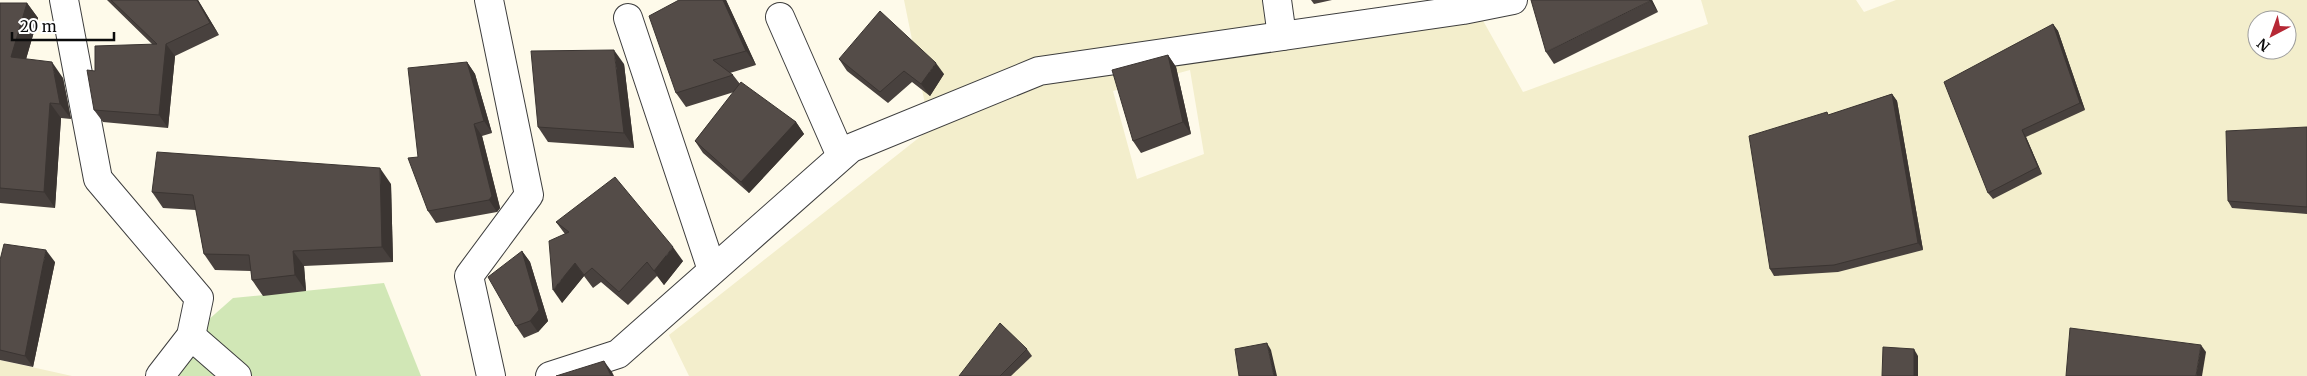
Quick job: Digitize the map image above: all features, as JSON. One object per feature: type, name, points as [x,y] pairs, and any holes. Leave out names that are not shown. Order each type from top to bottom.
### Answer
[{"type":"street","points":[[64,0],[98,179],[199,298],[191,336],[160,376]]},
{"type":"street","points":[[489,0],[529,195],[469,276],[491,376]]},
{"type":"street","points":[[1277,0],[1282,36]]},
{"type":"street","points":[[550,376],[618,354],[851,148],[1039,71],[1463,10],[1513,0]]},
{"type":"street","points":[[780,17],[841,156]]},
{"type":"street","points":[[628,18],[712,270]]},
{"type":"street","points":[[191,336],[237,376]]},
{"type":"shaded area","points":[[904,0],[1288,0],[1295,37],[1481,17],[1523,92],[1708,24],[1701,0],[1856,0],[1864,12],[1896,0],[2307,0],[2307,376],[689,376],[669,335],[930,129]],"holes":[[[1190,70],[1204,154],[1137,179],[1113,91]]]},
{"type":"shaded area","points":[[0,360],[72,376],[0,376]]},
{"type":"green space","points":[[384,283],[421,376],[145,376],[233,298]]},
{"type":"building","points":[[111,0],[197,0],[210,23],[166,44],[159,115],[94,110],[87,70],[95,71],[95,46],[157,44]]},
{"type":"building","points":[[679,0],[723,0],[746,51],[713,60],[733,75],[676,93],[649,16]]},
{"type":"building","points":[[1531,0],[1649,0],[1650,1],[1546,52]]},
{"type":"building","points":[[0,3],[27,3],[11,57],[52,62],[60,104],[50,103],[44,192],[0,188]]},
{"type":"building","points":[[880,11],[936,63],[921,84],[904,71],[880,92],[839,59]]},
{"type":"building","points":[[2053,24],[2080,103],[2022,130],[2038,167],[1988,193],[1944,82]]},
{"type":"building","points":[[614,50],[624,133],[538,127],[531,51]]},
{"type":"building","points":[[1168,55],[1183,122],[1133,141],[1112,70]]},
{"type":"building","points":[[467,62],[484,121],[474,124],[492,196],[489,200],[428,211],[408,158],[418,157],[408,68]]},
{"type":"building","points":[[741,82],[796,122],[741,182],[695,141]]},
{"type":"building","points":[[1892,94],[1918,243],[1834,265],[1770,269],[1749,136],[1827,112],[1828,115]]},
{"type":"building","points":[[2307,127],[2307,207],[2228,201],[2226,131]]},
{"type":"building","points":[[157,152],[380,168],[382,247],[293,251],[295,275],[252,280],[249,255],[204,254],[193,195],[152,192]]},
{"type":"building","points":[[615,177],[673,247],[654,271],[647,262],[619,292],[592,268],[584,275],[575,263],[553,290],[549,241],[569,232],[556,222]]},
{"type":"building","points":[[4,244],[46,250],[25,356],[0,350],[0,260]]},
{"type":"building","points":[[522,251],[539,310],[530,321],[516,326],[488,277]]},
{"type":"building","points":[[1000,323],[1027,349],[1000,376],[959,376]]},
{"type":"building","points":[[2070,328],[2201,345],[2196,376],[2066,376]]},
{"type":"building","points":[[1267,343],[1274,376],[1239,376],[1235,349]]},
{"type":"building","points":[[1883,347],[1914,349],[1914,376],[1882,376]]},
{"type":"building","points":[[604,361],[611,376],[556,376]]}]
